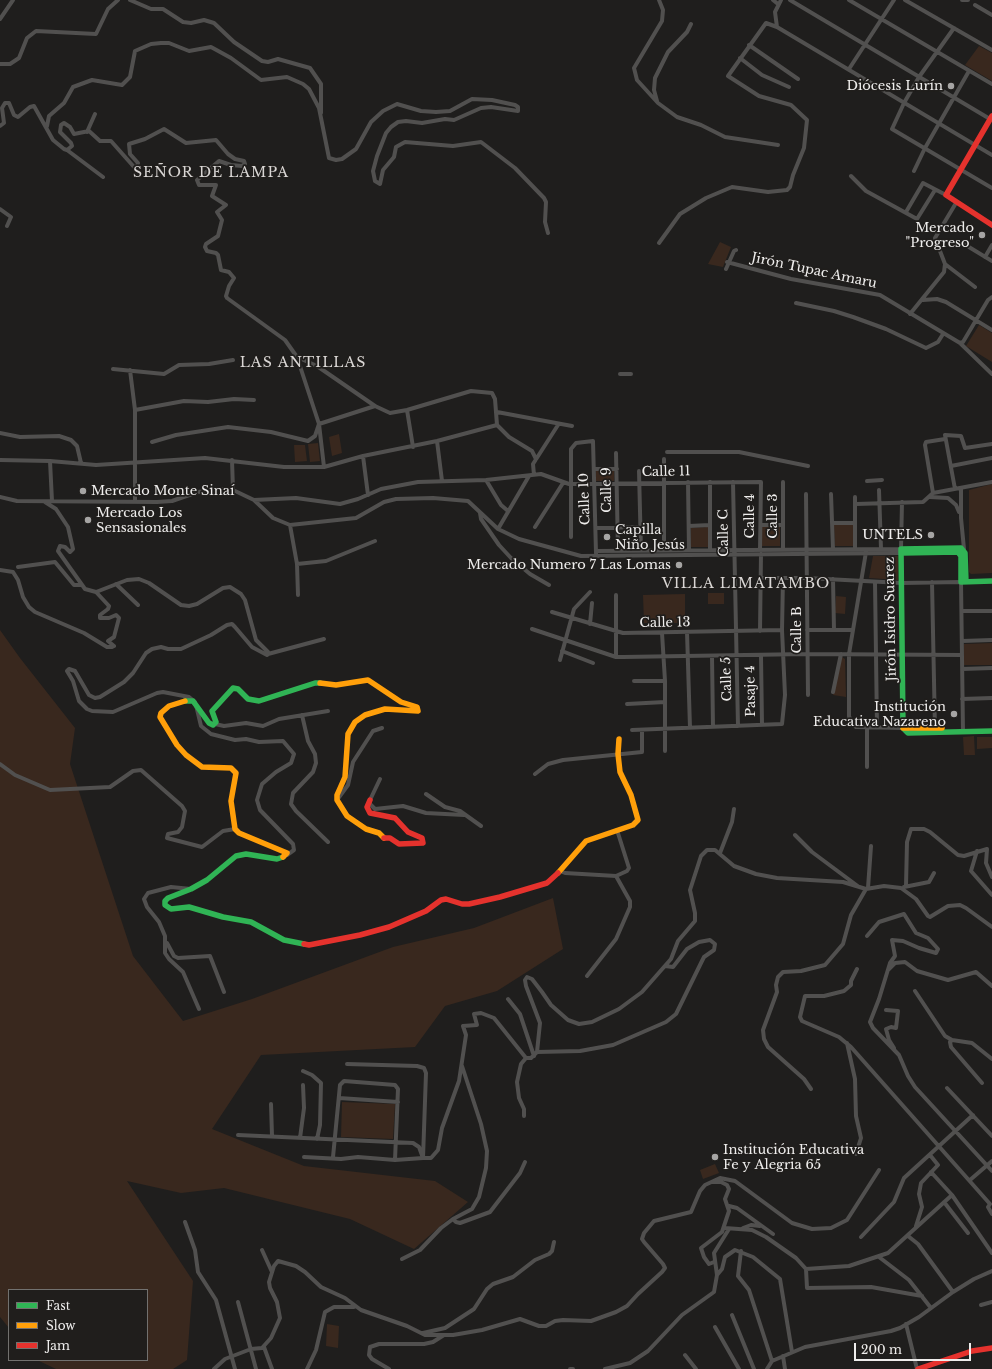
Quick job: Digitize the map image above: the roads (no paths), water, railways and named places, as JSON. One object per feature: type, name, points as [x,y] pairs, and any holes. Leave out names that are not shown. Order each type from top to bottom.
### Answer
[{"type":"street","points":[[0,19],[13,0]]},
{"type":"street","points":[[0,64],[10,64],[19,58],[27,38],[36,31],[96,34],[108,8],[118,0]]},
{"type":"street","points":[[130,0],[151,10],[163,9],[183,22],[191,23],[204,20],[214,22],[234,42],[262,61],[278,59],[310,68],[321,84],[321,115]]},
{"type":"street","points":[[658,0],[663,10],[661,26],[634,71],[637,80],[658,103],[677,117],[725,136],[778,145]]},
{"type":"street","points":[[773,0],[780,2],[775,12],[776,27]]},
{"type":"street","points":[[790,0],[991,118],[946,195]]},
{"type":"street","points":[[849,0],[992,84]]},
{"type":"street","points":[[849,70],[864,44],[894,0]]},
{"type":"street","points":[[905,0],[992,50]]},
{"type":"street","points":[[975,5],[992,15]]},
{"type":"street","points":[[659,243],[680,214],[706,198],[732,188],[768,192],[787,190],[790,187],[793,174],[803,153],[807,120],[791,105],[759,96],[729,77],[729,74],[766,23],[776,27],[992,155]]},
{"type":"street","points":[[658,103],[654,90],[655,78],[668,52],[688,32],[691,24]]},
{"type":"street","points":[[954,28],[919,77],[904,103],[892,129],[992,188]]},
{"type":"street","points":[[47,126],[49,116],[64,103],[73,87],[92,80],[122,85],[130,77],[135,51],[150,44],[161,43],[169,43],[189,52],[211,48],[231,58],[261,80],[287,77],[301,82],[312,93],[321,115],[329,158],[336,160],[342,159],[356,149],[371,122],[383,111],[397,104],[422,111],[436,112],[450,111],[472,99],[480,98],[515,105],[518,107],[518,111],[491,107],[472,111],[454,120],[446,119],[422,123],[406,121],[398,122],[386,133],[374,171],[375,181],[376,183],[380,184],[383,170],[394,156],[396,147],[404,142],[453,146],[481,142],[515,168],[544,198],[546,202],[545,222],[548,233]]},
{"type":"street","points":[[749,45],[798,79]]},
{"type":"street","points":[[740,58],[762,75],[789,87]]},
{"type":"street","points":[[914,171],[925,148],[969,71]]},
{"type":"street","points":[[0,126],[4,123],[2,108],[8,102],[14,115],[17,117],[30,106],[34,106],[47,126],[53,140],[103,178]]},
{"type":"street","points":[[86,132],[95,114]]},
{"type":"street","points":[[67,150],[71,149],[71,143],[60,132],[61,125],[67,124],[74,134],[92,132],[100,141],[111,141],[134,168],[137,167],[138,163],[130,154],[129,144],[146,139],[164,129],[186,143],[216,140],[235,159],[244,161],[245,164],[242,166],[217,162],[205,175],[197,180],[199,185],[216,185],[212,196],[226,205],[217,212],[222,220],[222,224],[218,236],[206,244],[207,251],[218,255],[221,270],[229,272],[234,278],[229,286],[226,296],[227,298],[285,340],[297,357],[319,424],[324,467]]},
{"type":"street","points":[[851,176],[866,191],[918,218],[935,190]]},
{"type":"street","points":[[906,212],[922,184],[946,195],[956,203],[992,225]]},
{"type":"street","points":[[923,300],[944,272],[945,264],[938,243],[935,241],[956,203]]},
{"type":"street","points":[[0,209],[11,217],[7,226]]},
{"type":"street","points":[[964,244],[992,261]]},
{"type":"street","points":[[985,257],[992,244]]},
{"type":"street","points":[[726,269],[727,262],[736,250]]},
{"type":"street","name":"Jirón Tupac Amaru","points":[[727,262],[792,279],[875,294],[960,343],[992,374]]},
{"type":"street","points":[[945,264],[975,287]]},
{"type":"street","points":[[960,343],[963,342],[991,297]]},
{"type":"street","points":[[910,314],[918,302],[937,299],[946,302],[992,330]]},
{"type":"street","points":[[796,303],[834,311],[853,317],[886,329],[926,348],[938,342],[942,334]]},
{"type":"street","points":[[297,357],[318,366],[375,406],[390,413],[407,410],[471,390],[492,393],[494,395],[497,412],[497,425],[509,437],[532,451],[536,459]]},
{"type":"street","points":[[113,369],[164,374],[180,365],[208,364],[233,360]]},
{"type":"street","points":[[130,370],[135,410],[135,501]]},
{"type":"street","points":[[620,374],[631,374]]},
{"type":"street","points":[[135,410],[184,401],[208,402],[234,399],[254,400]]},
{"type":"street","points":[[319,424],[375,406]]},
{"type":"street","points":[[407,410],[412,447]]},
{"type":"street","points":[[497,412],[558,425],[572,426]]},
{"type":"street","points":[[152,442],[176,435],[228,427],[271,432],[308,441],[312,440],[315,436],[319,424]]},
{"type":"street","points":[[0,460],[50,461],[96,465],[134,464],[180,459],[232,460],[284,467],[324,467],[363,456],[437,442],[497,425]]},
{"type":"street","points":[[498,529],[508,511],[532,476],[536,459],[558,425]]},
{"type":"street","points":[[0,433],[20,437],[59,436],[71,440],[77,446],[81,463]]},
{"type":"street","points":[[955,489],[945,439],[946,434],[961,436],[964,446],[967,448],[992,444]]},
{"type":"street","points":[[932,495],[924,445],[926,442],[945,439]]},
{"type":"street","name":"Calle 10","points":[[572,484],[572,449],[576,443],[593,441],[596,553]]},
{"type":"street","points":[[437,442],[442,481]]},
{"type":"street","points":[[668,452],[739,452],[808,466]]},
{"type":"street","name":"Calle 9","points":[[616,453],[618,551]]},
{"type":"street","points":[[363,456],[368,495]]},
{"type":"street","points":[[951,466],[992,458]]},
{"type":"street","points":[[664,459],[664,551]]},
{"type":"street","points":[[232,460],[233,490]]},
{"type":"street","points":[[50,461],[52,501]]},
{"type":"street","points":[[594,469],[617,469]]},
{"type":"street","points":[[639,471],[642,551]]},
{"type":"street","name":"Calle 11","points":[[254,500],[296,498],[340,504],[381,489],[397,486],[442,481],[486,480],[541,474],[563,483],[572,484],[617,482],[760,482]]},
{"type":"street","points":[[486,480],[501,504],[508,511]]},
{"type":"street","points":[[867,481],[882,480]]},
{"type":"street","points":[[688,482],[689,550]]},
{"type":"street","points":[[710,482],[710,550]]},
{"type":"street","name":"Calle C","points":[[733,482],[735,631]]},
{"type":"street","name":"Calle 4","points":[[760,482],[760,631]]},
{"type":"street","name":"Calle 3","points":[[783,482],[783,550]]},
{"type":"street","points":[[856,504],[923,502],[932,495],[992,482]]},
{"type":"street","points":[[535,527],[563,483]]},
{"type":"street","points":[[571,537],[572,484]]},
{"type":"street","points":[[961,488],[963,582],[963,730]]},
{"type":"street","points":[[0,497],[17,501],[172,501],[208,490],[233,490],[254,500],[273,518],[290,526],[356,518],[384,502],[396,499],[455,499],[471,502],[480,513],[498,529],[519,539],[576,556],[618,551],[710,550],[734,552]]},
{"type":"street","points":[[879,490],[881,503],[881,549]]},
{"type":"street","name":"Calle B","points":[[806,494],[808,695]]},
{"type":"street","points":[[831,494],[833,549]]},
{"type":"street","points":[[932,495],[943,496],[953,501],[961,518]]},
{"type":"street","points":[[855,497],[855,549]]},
{"type":"street","points":[[0,570],[13,572],[18,580],[23,597],[29,607],[35,612],[84,632],[103,645],[114,646],[108,640],[114,637],[119,618],[116,615],[109,618],[100,618],[100,615],[108,609],[109,606],[96,592],[85,589],[81,585],[58,551],[60,546],[64,547],[70,552],[74,549],[68,527],[56,509],[43,501]]},
{"type":"street","name":"Jirón Isidro Suarez","points":[[902,502],[901,551],[903,728]]},
{"type":"street","points":[[480,513],[481,519],[499,545],[511,558],[530,574],[549,584]]},
{"type":"street","points":[[832,523],[855,523]]},
{"type":"street","points":[[689,526],[710,525]]},
{"type":"street","points":[[761,525],[783,525]]},
{"type":"street","points":[[290,526],[297,564],[298,595]]},
{"type":"street","points":[[596,528],[641,528]]},
{"type":"street","points":[[297,564],[326,560],[375,541]]},
{"type":"street","points":[[596,553],[901,551],[961,548],[962,551]]},
{"type":"street","points":[[760,552],[833,549],[855,549],[866,551],[881,549],[901,551]]},
{"type":"street","points":[[866,551],[849,654],[848,709],[853,725],[935,730],[992,731]]},
{"type":"street","points":[[18,567],[55,562],[74,585],[81,585]]},
{"type":"street","points":[[760,578],[807,578],[902,583],[992,580]]},
{"type":"street","points":[[632,730],[782,724],[785,695],[782,630],[783,578]]},
{"type":"street","points":[[96,592],[127,580],[139,579],[149,583],[181,604],[189,606],[197,604],[223,588],[230,587],[243,597],[256,640],[267,650],[268,654]]},
{"type":"street","points":[[833,579],[834,630]]},
{"type":"street","points":[[875,582],[877,727]]},
{"type":"street","points":[[932,582],[935,730]]},
{"type":"street","points":[[116,584],[138,605]]},
{"type":"street","points":[[560,660],[570,617],[577,604],[590,592]]},
{"type":"street","points":[[616,595],[618,632],[616,657]]},
{"type":"street","points":[[590,624],[592,603]]},
{"type":"street","points":[[962,611],[992,611]]},
{"type":"street","name":"Calle 13","points":[[552,612],[618,632],[662,633],[782,630]]},
{"type":"street","points":[[324,639],[265,656],[247,642],[232,624],[227,625],[211,636],[181,649],[168,649],[161,647],[152,648],[146,653],[133,673],[124,682],[98,698],[91,697],[87,694],[75,671],[69,669],[67,672],[73,681],[79,701],[87,709],[92,711],[113,712],[157,693],[163,692],[192,698],[209,723],[224,726],[246,723],[263,726],[279,719],[302,714],[328,711]]},
{"type":"street","points":[[532,629],[616,657],[761,656],[808,654],[962,655]]},
{"type":"street","points":[[807,630],[853,630]]},
{"type":"street","name":"Calle 5","points":[[735,631],[738,726]]},
{"type":"street","points":[[687,632],[690,728]]},
{"type":"street","points":[[662,633],[665,681],[665,751]]},
{"type":"street","points":[[962,641],[992,640]]},
{"type":"street","points":[[562,651],[593,663]]},
{"type":"street","points":[[833,692],[841,654]]},
{"type":"street","points":[[712,656],[713,727]]},
{"type":"street","name":"Pasaje 4","points":[[761,656],[762,725]]},
{"type":"street","points":[[962,669],[992,668]]},
{"type":"street","points":[[215,724],[212,710],[234,688],[248,699],[259,701],[311,684],[336,685],[364,680],[375,684],[401,702],[417,708],[417,712],[384,709],[374,712],[355,722],[348,734],[345,777],[337,795],[337,800],[347,816],[366,828],[379,833],[384,838],[390,838],[401,844],[423,843],[422,838],[408,832],[395,818],[370,813],[367,807],[380,779]]},
{"type":"street","points":[[634,681],[665,681]]},
{"type":"street","points":[[962,699],[992,698]]},
{"type":"street","points":[[195,703],[186,701],[176,703],[164,710],[160,717],[176,745],[198,765],[211,768],[231,768],[234,770],[236,776],[230,801],[235,829],[239,833],[286,851],[287,855]]},
{"type":"street","points":[[627,704],[665,702]]},
{"type":"street","points":[[195,703],[201,726],[210,734],[235,740],[246,739],[259,742],[279,740],[286,742],[294,754],[291,762],[262,784],[258,791],[257,800],[260,810],[293,844],[294,850],[278,859],[246,854],[236,856],[218,873],[191,890],[174,894],[166,899],[165,905],[171,908],[190,906],[223,917],[251,922],[284,940],[309,945],[360,935],[389,927],[426,911],[442,900],[446,899],[462,904],[469,904],[500,897],[546,883],[560,871],[586,841],[633,825],[638,820],[631,794],[620,772],[618,754],[619,739]]},
{"type":"street","points":[[302,714],[308,741],[315,754],[316,763],[313,772],[293,793],[291,804],[296,811],[328,842]]},
{"type":"street","points":[[866,726],[867,767]]},
{"type":"street","points":[[337,800],[348,785],[353,762],[373,731],[382,728]]},
{"type":"street","points":[[903,728],[908,733],[935,730]]},
{"type":"street","points":[[963,730],[992,728]]},
{"type":"street","points":[[535,774],[548,764],[595,756],[642,752],[642,730]]},
{"type":"street","points":[[0,764],[15,774],[50,790],[110,787],[133,771],[141,770],[182,806],[185,811],[182,826],[178,832],[168,834],[167,838],[202,847],[223,831],[235,829]]},
{"type":"street","points":[[426,794],[445,807],[460,811],[481,826]]},
{"type":"street","points":[[370,800],[372,806],[377,810],[400,806],[426,813],[464,815]]},
{"type":"street","points":[[720,853],[732,822],[734,809]]},
{"type":"street","points":[[906,886],[907,843],[911,829],[924,829],[930,832],[958,855],[967,855],[987,849],[986,863],[992,878]]},
{"type":"street","points":[[560,871],[566,873],[616,876],[627,871],[629,868],[617,830]]},
{"type":"street","points":[[794,835],[812,852],[865,888]]},
{"type":"street","points":[[811,1089],[804,1079],[768,1047],[764,1039],[763,1030],[777,992],[776,985],[778,977],[783,972],[801,971],[825,965],[843,944],[851,915],[865,888],[871,846]]},
{"type":"street","points":[[524,1116],[524,1109],[519,1098],[517,1082],[521,1064],[526,1058],[534,1056],[537,1052],[540,1020],[529,998],[525,980],[527,977],[532,979],[550,1006],[568,1020],[579,1024],[598,1020],[619,1009],[642,992],[672,959],[678,941],[695,921],[690,890],[703,852],[707,850],[714,850],[720,853],[734,866],[743,871],[777,878],[843,882],[865,888],[884,886],[901,888],[929,882],[934,873]]},
{"type":"street","points":[[977,851],[971,871],[992,895]]},
{"type":"street","points":[[587,976],[616,939],[630,907],[630,901],[616,876]]},
{"type":"street","points":[[191,890],[171,887],[146,896],[145,903],[159,922],[166,941],[174,956],[178,958],[210,956],[224,992]]},
{"type":"street","points":[[901,888],[916,900],[930,917],[948,906],[960,905],[991,926],[992,921]]},
{"type":"street","points":[[867,936],[879,922],[904,914],[917,934],[930,940],[938,951],[919,948],[903,941],[892,940],[896,954],[890,963],[870,1022],[873,1028],[899,1055]]},
{"type":"street","points":[[537,1052],[580,1051],[613,1045],[666,1022],[676,1014],[704,957],[714,950],[715,944],[710,940],[699,942],[687,949],[673,967],[665,966]]},
{"type":"street","points":[[166,941],[165,952],[169,959],[183,972],[191,995],[199,1009]]},
{"type":"street","points":[[889,969],[895,963],[905,962],[917,971],[948,980],[972,971],[976,972],[992,986]]},
{"type":"street","points":[[857,969],[850,985],[844,991],[824,996],[805,996],[800,1017],[802,1021],[839,1037],[847,1043],[991,1203],[988,1207],[992,1214]]},
{"type":"street","points":[[914,991],[945,1036],[952,1040],[972,1042],[992,1059]]},
{"type":"street","points":[[508,999],[520,1014],[534,1056]]},
{"type":"street","points":[[886,1010],[898,1011],[896,1028],[891,1027],[886,1029],[886,1032],[914,1087],[992,1171]]},
{"type":"street","points":[[304,1157],[396,1160],[431,1158],[438,1150],[442,1128],[455,1094],[462,1066],[462,1047],[466,1035],[463,1026],[477,1025],[474,1014],[475,1012],[490,1015],[494,1018],[526,1058]]},
{"type":"street","points":[[952,1040],[950,1042],[951,1047],[982,1083]]},
{"type":"street","points":[[847,1043],[855,1079],[856,1116],[861,1138],[856,1154]]},
{"type":"street","points":[[347,1064],[417,1066],[424,1068],[426,1073],[423,1158]]},
{"type":"street","points":[[402,1259],[420,1250],[441,1228],[453,1219],[476,1206],[486,1168],[487,1151],[482,1124],[462,1066]]},
{"type":"street","points":[[303,1071],[312,1075],[321,1083],[320,1125],[317,1139]]},
{"type":"street","points":[[333,1157],[341,1083],[362,1082],[395,1085],[399,1091],[396,1160]]},
{"type":"street","points":[[300,1138],[304,1108],[304,1085]]},
{"type":"street","points":[[946,1088],[992,1136]]},
{"type":"street","points":[[339,1098],[398,1102]]},
{"type":"street","points":[[271,1104],[272,1136]]},
{"type":"street","points":[[861,1236],[894,1202],[904,1178],[916,1165],[930,1155],[973,1115]]},
{"type":"street","points":[[238,1135],[335,1141],[413,1143],[417,1145],[423,1158]]},
{"type":"street","points":[[916,1226],[922,1207],[919,1194],[921,1183],[938,1165],[930,1155]]},
{"type":"street","points":[[970,1180],[992,1161]]},
{"type":"street","points":[[453,1219],[460,1223],[490,1212],[496,1207],[504,1193],[520,1173],[525,1162]]},
{"type":"street","points":[[214,1369],[224,1359],[264,1346],[271,1338],[280,1318],[277,1302],[270,1288],[272,1272],[278,1261],[288,1263],[305,1272],[321,1287],[344,1298],[354,1307],[364,1312],[407,1326],[419,1334],[431,1336],[482,1330],[520,1319],[539,1326],[546,1326],[555,1321],[563,1320],[591,1321],[620,1310],[664,1270],[663,1264],[642,1239],[644,1234],[654,1221],[691,1212],[700,1191],[705,1184],[720,1178],[735,1181],[792,1223],[812,1229],[831,1228],[847,1220],[879,1170]]},
{"type":"street","points":[[931,1172],[952,1195],[992,1253]]},
{"type":"street","points":[[712,1182],[721,1182],[727,1185],[729,1189],[725,1199],[729,1211],[727,1229],[714,1253],[714,1262],[717,1275]]},
{"type":"street","points":[[806,1269],[849,1266],[888,1253],[908,1236],[916,1226],[952,1195]]},
{"type":"street","points":[[944,1202],[968,1233]]},
{"type":"street","points":[[728,1206],[737,1208],[772,1234]]},
{"type":"street","points":[[185,1222],[195,1250],[198,1272],[216,1300],[236,1369]]},
{"type":"street","points":[[714,1262],[708,1264],[701,1248],[716,1239],[727,1229],[743,1228],[751,1225],[761,1226]]},
{"type":"street","points":[[743,1228],[766,1237],[796,1258],[806,1269],[807,1288],[871,1287],[922,1296]]},
{"type":"street","points":[[908,1236],[918,1244],[953,1292]]},
{"type":"street","points":[[419,1334],[431,1333],[446,1328],[474,1309],[487,1289],[493,1284],[513,1277],[535,1260],[549,1254],[552,1251],[554,1242]]},
{"type":"street","points":[[262,1250],[272,1272]]},
{"type":"street","points":[[605,1369],[630,1363],[648,1351],[682,1315],[714,1292],[717,1275],[728,1254],[735,1250],[741,1251],[757,1259],[780,1280],[792,1352]]},
{"type":"street","points":[[741,1251],[738,1276],[749,1290],[772,1361]]},
{"type":"street","points":[[879,1257],[909,1280],[931,1308]]},
{"type":"street","points":[[768,1369],[772,1361],[805,1346],[890,1331],[906,1324],[953,1292],[992,1271]]},
{"type":"street","points":[[238,1302],[256,1369]]},
{"type":"street","points":[[981,1305],[992,1302]]},
{"type":"street","points":[[307,1369],[316,1350],[325,1312],[334,1307],[354,1307]]},
{"type":"street","points":[[732,1314],[754,1369]]},
{"type":"street","points":[[906,1324],[917,1369],[931,1367],[972,1351],[992,1348]]},
{"type":"street","points":[[715,1327],[739,1369]]},
{"type":"street","points":[[389,1369],[372,1359],[369,1354],[370,1348],[379,1344],[424,1344],[433,1342],[444,1335]]},
{"type":"street","points":[[264,1346],[272,1369]]},
{"type":"street","points":[[685,1356],[696,1369]]},
{"type":"street","points":[[783,1356],[785,1369]]},
{"type":"place","name":"Diócesis Lurín","points":[[951,86]]},
{"type":"place","name":"Mercado \"Progreso\"","points":[[982,235]]},
{"type":"place","name":"Mercado Monte Sinaí","points":[[83,491]]},
{"type":"place","name":"Mercado Los Sensasionales","points":[[88,520]]},
{"type":"place","name":"UNTELS","points":[[931,535]]},
{"type":"place","name":"Capilla Niño Jesús","points":[[607,537]]},
{"type":"place","name":"Mercado Numero 7 Las Lomas","points":[[679,565]]},
{"type":"place","name":"Institución Educativa Nazareno","points":[[954,714]]},
{"type":"place","name":"Institución Educativa Fe y Alegria 65","points":[[715,1157]]},
{"type":"district","name":"SEÑOR DE LAMPA","points":[[211,173]]},
{"type":"district","name":"LAS ANTILLAS","points":[[303,363]]},
{"type":"district","name":"VILLA LIMATAMBO","points":[[746,584]]}]
